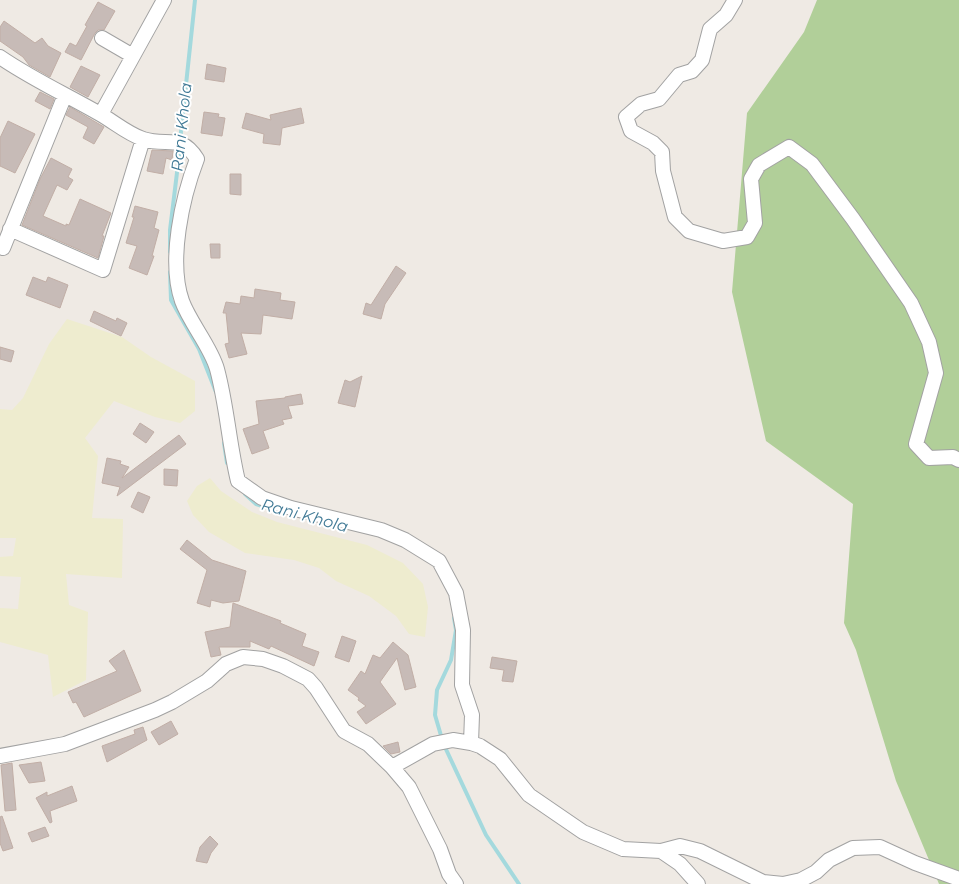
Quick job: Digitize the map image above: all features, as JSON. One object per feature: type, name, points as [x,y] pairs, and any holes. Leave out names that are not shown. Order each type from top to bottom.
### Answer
[{"type":"street","points":[[101,114],[164,0]]},
{"type":"street","points":[[735,0],[726,15],[710,29],[702,60],[692,71],[679,75],[659,99],[642,104],[626,117],[631,131],[653,143],[662,152],[663,171],[676,217],[689,231],[723,241],[747,237],[755,223],[751,179],[759,165],[789,147],[812,164],[911,303],[929,342],[936,373],[916,444],[929,458],[953,457],[959,460]]},
{"type":"street","points":[[102,38],[133,56]]},
{"type":"street","points":[[0,57],[23,73],[101,114],[143,139],[186,145],[197,159],[188,182],[177,240],[176,274],[182,301],[216,366],[238,481],[262,498],[291,508],[381,530],[405,540],[439,561],[456,593],[463,630],[462,685],[472,715],[471,743]]},
{"type":"street","points":[[3,248],[65,96]]},
{"type":"street","points":[[10,229],[103,270],[143,139]]},
{"type":"street","points":[[0,756],[65,744],[172,702],[207,680],[226,664],[243,657],[263,659],[283,666],[308,679],[344,731],[368,744],[392,767],[409,787],[440,849],[449,874],[456,884]]},
{"type":"street","points":[[392,767],[401,760],[433,744],[453,740],[471,743],[480,746],[500,759],[529,795],[583,832],[623,850],[661,851],[680,846],[690,848],[763,882],[783,884],[801,880],[816,872],[829,860],[853,848],[880,847],[915,863],[959,879]]},
{"type":"street","points":[[661,851],[680,864],[698,884]]},
{"type":"shaded area","points":[[67,319],[122,337],[151,357],[195,381],[195,411],[180,423],[155,417],[114,401],[85,438],[98,456],[92,518],[123,519],[122,578],[66,574],[69,605],[88,612],[86,680],[53,697],[48,655],[0,642],[0,608],[18,609],[21,577],[0,576],[0,557],[13,556],[16,538],[0,538],[0,409],[12,410],[23,398],[49,344]]},
{"type":"shaded area","points":[[210,478],[221,491],[252,512],[277,522],[367,545],[403,563],[423,584],[428,607],[425,637],[409,634],[396,616],[369,596],[336,581],[319,568],[294,560],[245,553],[209,532],[193,515],[187,501],[197,486]]},
{"type":"green space","points":[[817,0],[959,0],[959,884],[939,884],[896,781],[856,650],[844,623],[853,504],[766,441],[732,292],[747,113],[804,32]]},
{"type":"building","points":[[98,2],[115,11],[104,30],[98,30],[95,33],[81,60],[65,52],[70,43],[76,46]]},
{"type":"building","points":[[4,21],[35,43],[42,38],[48,46],[61,53],[50,77],[29,65],[23,57],[0,41],[0,27]]},
{"type":"building","points":[[207,64],[226,68],[224,82],[205,79]]},
{"type":"building","points":[[81,66],[100,75],[88,97],[70,87]]},
{"type":"building","points":[[40,92],[54,99],[50,109],[35,101]]},
{"type":"building","points":[[70,107],[104,127],[94,144],[83,138],[88,127],[66,115]]},
{"type":"building","points":[[301,108],[304,123],[282,128],[280,145],[263,143],[264,134],[242,128],[246,113],[271,120],[270,115]]},
{"type":"building","points":[[204,112],[219,114],[218,117],[225,118],[222,136],[201,133]]},
{"type":"building","points":[[8,121],[35,134],[15,173],[0,166],[0,138]]},
{"type":"building","points":[[152,150],[173,151],[172,160],[166,158],[163,174],[147,171]]},
{"type":"building","points":[[51,158],[72,169],[68,177],[73,180],[67,190],[57,185],[43,216],[66,226],[66,224],[69,225],[80,199],[111,213],[102,236],[104,236],[98,258],[22,225],[40,179]]},
{"type":"building","points":[[230,174],[241,174],[241,195],[230,194]]},
{"type":"building","points":[[135,206],[158,212],[154,228],[159,230],[152,256],[154,256],[147,275],[129,268],[137,246],[126,243],[134,217],[132,217]]},
{"type":"building","points":[[210,244],[220,244],[220,258],[211,258]]},
{"type":"building","points":[[396,266],[406,273],[385,304],[381,319],[363,314],[366,303],[371,305]]},
{"type":"building","points":[[33,277],[46,282],[48,277],[68,285],[60,308],[26,295]]},
{"type":"building","points":[[255,289],[281,293],[280,300],[295,302],[292,319],[263,315],[261,334],[241,333],[247,354],[229,358],[225,344],[229,343],[226,313],[223,313],[226,302],[240,304],[241,296],[254,298]]},
{"type":"building","points":[[94,311],[116,321],[117,318],[127,323],[121,336],[90,321]]},
{"type":"building","points":[[0,347],[14,351],[11,362],[0,359]]},
{"type":"building","points":[[362,376],[355,407],[338,403],[345,380],[350,382]]},
{"type":"building","points":[[301,394],[303,404],[288,406],[292,418],[282,420],[284,424],[263,431],[269,448],[252,454],[243,429],[259,424],[256,401]]},
{"type":"building","points":[[140,423],[154,432],[146,443],[133,434]]},
{"type":"building","points":[[179,435],[186,444],[117,496],[120,487],[102,483],[107,458],[121,461],[120,464],[129,467],[122,478]]},
{"type":"building","points":[[164,469],[178,470],[177,486],[164,485]]},
{"type":"building","points":[[138,492],[150,497],[143,513],[131,507]]},
{"type":"building","points":[[187,540],[212,560],[246,571],[239,601],[223,603],[211,600],[210,607],[197,603],[207,570],[180,549]]},
{"type":"building","points":[[233,603],[281,621],[280,623],[306,634],[302,646],[319,652],[314,666],[271,646],[269,649],[250,641],[250,647],[219,647],[221,655],[211,657],[205,632],[230,627]]},
{"type":"building","points":[[342,636],[356,641],[349,662],[335,657]]},
{"type":"building","points":[[393,642],[408,655],[416,687],[405,690],[397,658],[380,682],[396,704],[366,724],[357,712],[366,706],[348,690],[361,671],[365,674],[373,655],[380,658]]},
{"type":"building","points":[[124,650],[141,691],[84,717],[76,702],[73,703],[68,692],[117,671],[109,661]]},
{"type":"building","points":[[492,657],[517,661],[513,682],[502,681],[504,670],[490,668]]},
{"type":"building","points":[[171,721],[178,734],[159,745],[151,732]]},
{"type":"building","points":[[143,727],[147,740],[107,762],[102,746],[135,734],[134,730]]},
{"type":"building","points":[[398,742],[400,752],[391,754],[383,746]]},
{"type":"building","points":[[41,762],[45,781],[29,783],[19,765]]},
{"type":"building","points":[[12,763],[16,810],[5,811],[1,765]]},
{"type":"building","points":[[72,786],[77,801],[50,811],[52,822],[50,823],[36,798],[47,792],[47,796]]},
{"type":"building","points":[[2,816],[13,848],[3,851],[0,843],[0,817]]},
{"type":"building","points":[[45,827],[49,836],[32,842],[28,833]]},
{"type":"building","points":[[210,836],[218,844],[211,853],[207,863],[196,861],[200,847]]},
{"type":"waterway","name":"Rani Khola","points":[[180,141],[195,0]]},
{"type":"waterway","name":"Rani Khola","points":[[170,252],[170,230],[180,148]]},
{"type":"waterway","name":"Rani Khola","points":[[170,272],[171,300],[199,349],[216,392]]},
{"type":"waterway","name":"Rani Khola","points":[[224,443],[227,463]]},
{"type":"waterway","name":"Rani Khola","points":[[245,494],[256,504],[278,511]]},
{"type":"waterway","name":"Rani Khola","points":[[442,739],[435,715],[437,690],[451,660],[456,630],[454,618]]},
{"type":"waterway","name":"Rani Khola","points":[[444,745],[486,835],[519,884]]}]
